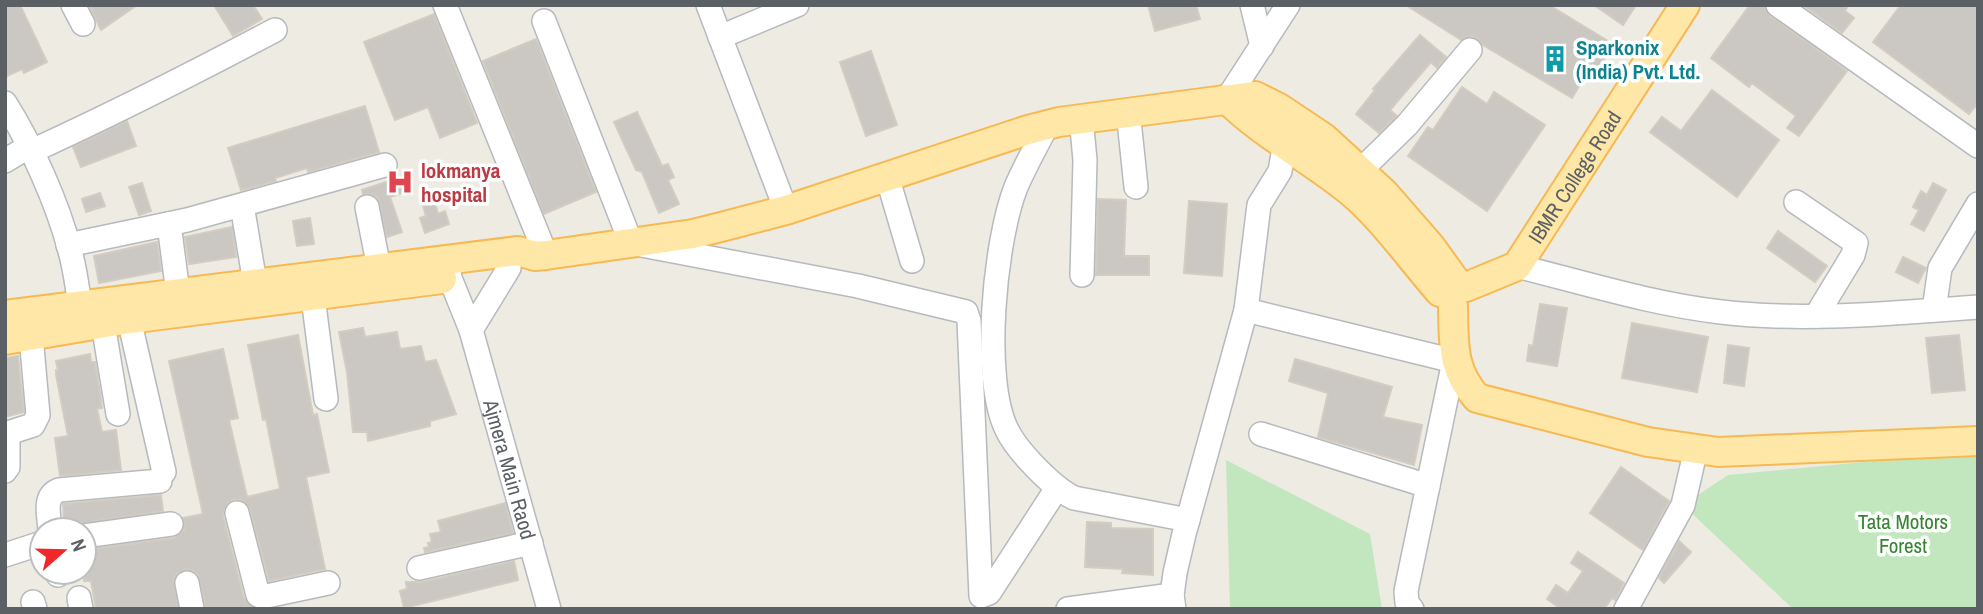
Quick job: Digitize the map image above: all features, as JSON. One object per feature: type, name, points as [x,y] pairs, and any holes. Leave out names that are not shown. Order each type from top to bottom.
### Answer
[{"type":"main road","name":"IBMR College Road","points":[[1453,291],[1517,266],[1685,5]]},
{"type":"main road","points":[[18,338],[116,321],[313,297],[448,269],[508,260],[518,266],[540,255],[693,234],[786,209],[1047,125],[1128,111],[1255,96],[1279,108],[1324,138],[1384,192],[1431,247],[1453,291],[1454,361],[1477,398],[1648,442],[1718,452],[1976,434]]},
{"type":"main road","points":[[1227,99],[1249,121],[1285,143],[1365,205],[1453,291]]},
{"type":"main road","points":[[5,314],[379,268],[448,269]]},
{"type":"main road","points":[[1468,387],[1481,384],[1652,429],[1718,438],[1976,434]]},
{"type":"street","points":[[445,5],[540,255]]},
{"type":"street","points":[[708,5],[786,209]]},
{"type":"street","points":[[720,37],[797,5]]},
{"type":"street","points":[[1252,5],[1262,46]]},
{"type":"street","points":[[1227,99],[1288,5]]},
{"type":"street","points":[[1778,5],[1978,146]]},
{"type":"street","points":[[544,21],[631,243],[858,286],[965,312],[969,321],[981,596],[989,593],[1057,488]]},
{"type":"street","points":[[5,161],[110,116],[135,100],[177,82],[275,30]]},
{"type":"street","points":[[1360,171],[1407,125],[1470,50]]},
{"type":"street","points":[[5,103],[58,213],[68,245],[80,304]]},
{"type":"street","points":[[1128,111],[1136,187]]},
{"type":"street","points":[[1081,118],[1086,160],[1082,275]]},
{"type":"street","points":[[1047,125],[1016,187],[1000,250],[993,315],[994,370],[1000,411],[1014,442],[1057,488],[1074,498],[1188,520]]},
{"type":"street","points":[[1068,609],[1173,602],[1175,573],[1188,520],[1246,310],[1259,205],[1279,171],[1285,143]]},
{"type":"street","points":[[68,245],[169,224],[385,165]]},
{"type":"street","points":[[887,176],[912,261]]},
{"type":"street","points":[[1796,202],[1856,243],[1853,255],[1816,316]]},
{"type":"street","points":[[1934,310],[1940,268],[1978,204]]},
{"type":"street","points":[[242,205],[255,284]]},
{"type":"street","points":[[368,207],[379,268]]},
{"type":"street","points":[[169,224],[178,293]]},
{"type":"street","points":[[471,330],[508,260]]},
{"type":"street","points":[[1517,266],[1685,306],[1756,315],[1816,316],[1978,307]]},
{"type":"street","name":"Ajmera Main Raod","points":[[448,269],[471,330],[549,609]]},
{"type":"street","points":[[313,297],[326,399]]},
{"type":"street","points":[[1246,310],[1454,361],[1406,591],[1407,603],[1412,609]]},
{"type":"street","points":[[116,321],[118,414]]},
{"type":"street","points":[[49,516],[48,497],[52,492],[162,476],[116,321]]},
{"type":"street","points":[[5,471],[8,467],[8,432],[33,425],[38,415],[18,338]]},
{"type":"street","points":[[1261,434],[1428,486]]},
{"type":"street","points":[[1626,609],[1683,505],[1696,449]]},
{"type":"street","points":[[237,513],[258,595],[288,600],[328,583]]},
{"type":"street","points":[[98,534],[171,524]]},
{"type":"street","points":[[419,568],[531,543]]},
{"type":"street","points":[[5,555],[28,548]]},
{"type":"street","points":[[187,583],[192,609]]},
{"type":"green space","name":"Tata Motors Forest","points":[[1978,451],[1978,609],[1793,609],[1683,505],[1728,475]]},
{"type":"green space","points":[[1226,460],[1370,534],[1382,609],[1230,609]]},
{"type":"building","points":[[5,5],[20,5],[47,62],[24,73],[22,69],[5,77]]},
{"type":"building","points":[[89,5],[137,5],[101,30]]},
{"type":"building","points":[[214,5],[253,5],[262,19],[233,36]]},
{"type":"building","points":[[1148,5],[1196,5],[1200,19],[1155,31]]},
{"type":"building","name":"Sparkonix (India) Pvt. Ltd.","points":[[1406,5],[1549,5],[1613,44],[1594,77],[1587,73],[1572,98],[1483,45],[1478,39],[1472,36],[1461,40]]},
{"type":"building","points":[[1594,5],[1636,5],[1623,25]]},
{"type":"building","points":[[1750,5],[1764,5],[1770,16],[1847,71],[1799,136],[1787,128],[1796,116],[1752,83],[1749,87],[1711,58]]},
{"type":"building","points":[[1803,5],[1848,5],[1845,11],[1854,18],[1842,33]]},
{"type":"building","points":[[1901,5],[1978,5],[1978,103],[1969,114],[1873,42]]},
{"type":"building","points":[[434,14],[477,123],[440,138],[428,107],[395,120],[364,42]]},
{"type":"building","points":[[1420,35],[1446,57],[1437,68],[1431,62],[1390,110],[1397,116],[1379,133],[1356,114],[1375,90],[1373,89]]},
{"type":"building","points":[[536,39],[596,192],[544,214],[483,61]]},
{"type":"building","points":[[871,51],[897,125],[866,136],[840,62]]},
{"type":"building","points":[[1462,87],[1487,104],[1494,92],[1545,125],[1487,211],[1408,156],[1428,127],[1433,130]]},
{"type":"building","points":[[1712,90],[1779,140],[1737,197],[1650,132],[1662,117],[1681,131]]},
{"type":"building","points":[[365,106],[379,152],[308,172],[307,168],[275,178],[276,181],[241,190],[228,148]]},
{"type":"building","points":[[637,112],[662,166],[668,164],[674,177],[668,180],[679,204],[659,213],[642,172],[636,170],[614,122]]},
{"type":"building","points":[[127,121],[136,146],[81,167],[73,147]]},
{"type":"building","points":[[404,176],[409,191],[390,197],[402,232],[387,237],[378,198],[363,194],[362,190]]},
{"type":"building","points":[[142,183],[151,211],[139,215],[129,187]]},
{"type":"building","points":[[1933,183],[1946,190],[1924,231],[1911,224],[1919,210],[1913,207],[1921,191],[1927,195]]},
{"type":"building","points":[[432,192],[438,214],[445,211],[449,224],[425,233],[420,218],[426,216],[420,196]]},
{"type":"building","points":[[100,193],[105,206],[86,212],[82,199]]},
{"type":"building","points":[[1098,199],[1126,200],[1124,256],[1149,256],[1149,275],[1096,275]]},
{"type":"building","points":[[1189,201],[1227,204],[1222,276],[1184,273]]},
{"type":"building","points":[[310,218],[314,244],[297,246],[293,221]]},
{"type":"building","points":[[232,227],[236,257],[189,264],[185,237]]},
{"type":"building","points":[[1778,231],[1827,266],[1815,282],[1767,248]]},
{"type":"building","points":[[157,242],[161,271],[99,283],[94,256]]},
{"type":"building","points":[[1903,257],[1926,268],[1918,283],[1896,272]]},
{"type":"building","points":[[1540,304],[1567,308],[1557,366],[1527,361],[1529,345],[1533,346]]},
{"type":"building","points":[[1632,323],[1708,337],[1697,392],[1622,378]]},
{"type":"building","points":[[363,328],[365,337],[397,332],[400,349],[421,346],[425,362],[436,360],[456,414],[430,421],[430,426],[368,441],[367,432],[353,432],[347,372],[339,332]]},
{"type":"building","points":[[298,335],[313,415],[317,414],[329,472],[306,477],[325,569],[269,581],[250,509],[241,500],[234,499],[227,504],[223,516],[244,598],[254,609],[206,609],[198,574],[185,569],[177,573],[174,579],[178,609],[96,609],[92,586],[98,586],[98,548],[174,538],[184,530],[183,518],[203,514],[169,361],[223,349],[238,418],[229,420],[247,497],[280,489],[248,345]]},
{"type":"building","points":[[1959,335],[1965,390],[1932,393],[1926,338]]},
{"type":"building","points":[[1728,345],[1749,348],[1744,386],[1724,383]]},
{"type":"building","points":[[90,354],[91,362],[95,362],[100,392],[102,408],[97,409],[102,432],[116,430],[121,470],[60,476],[55,438],[68,436],[56,375],[56,361]]},
{"type":"building","points":[[18,356],[24,412],[5,417],[5,358]]},
{"type":"building","points":[[1295,359],[1392,387],[1383,417],[1422,425],[1414,465],[1318,437],[1328,393],[1289,381]]},
{"type":"building","points":[[1621,467],[1669,501],[1643,550],[1590,513]]},
{"type":"building","points":[[161,495],[163,511],[98,521],[98,516],[64,516],[63,504]]},
{"type":"building","points":[[505,503],[513,533],[425,552],[424,548],[429,547],[428,543],[432,542],[430,534],[441,532],[438,521]]},
{"type":"building","points":[[1087,522],[1111,523],[1111,528],[1153,529],[1153,575],[1122,573],[1123,569],[1085,567]]},
{"type":"building","points":[[1679,541],[1691,552],[1664,583],[1659,578]]},
{"type":"building","points":[[1578,552],[1624,583],[1615,600],[1612,598],[1604,609],[1561,609],[1547,599],[1556,585],[1568,593],[1583,571],[1571,563]]},
{"type":"building","points":[[514,561],[518,580],[404,608],[400,591],[407,589],[406,582],[422,582]]},
{"type":"place","name":"Sparkonix (India) Pvt. Ltd.","points":[[1555,59]]},
{"type":"place","name":"lokmanya hospital","points":[[400,182]]}]
